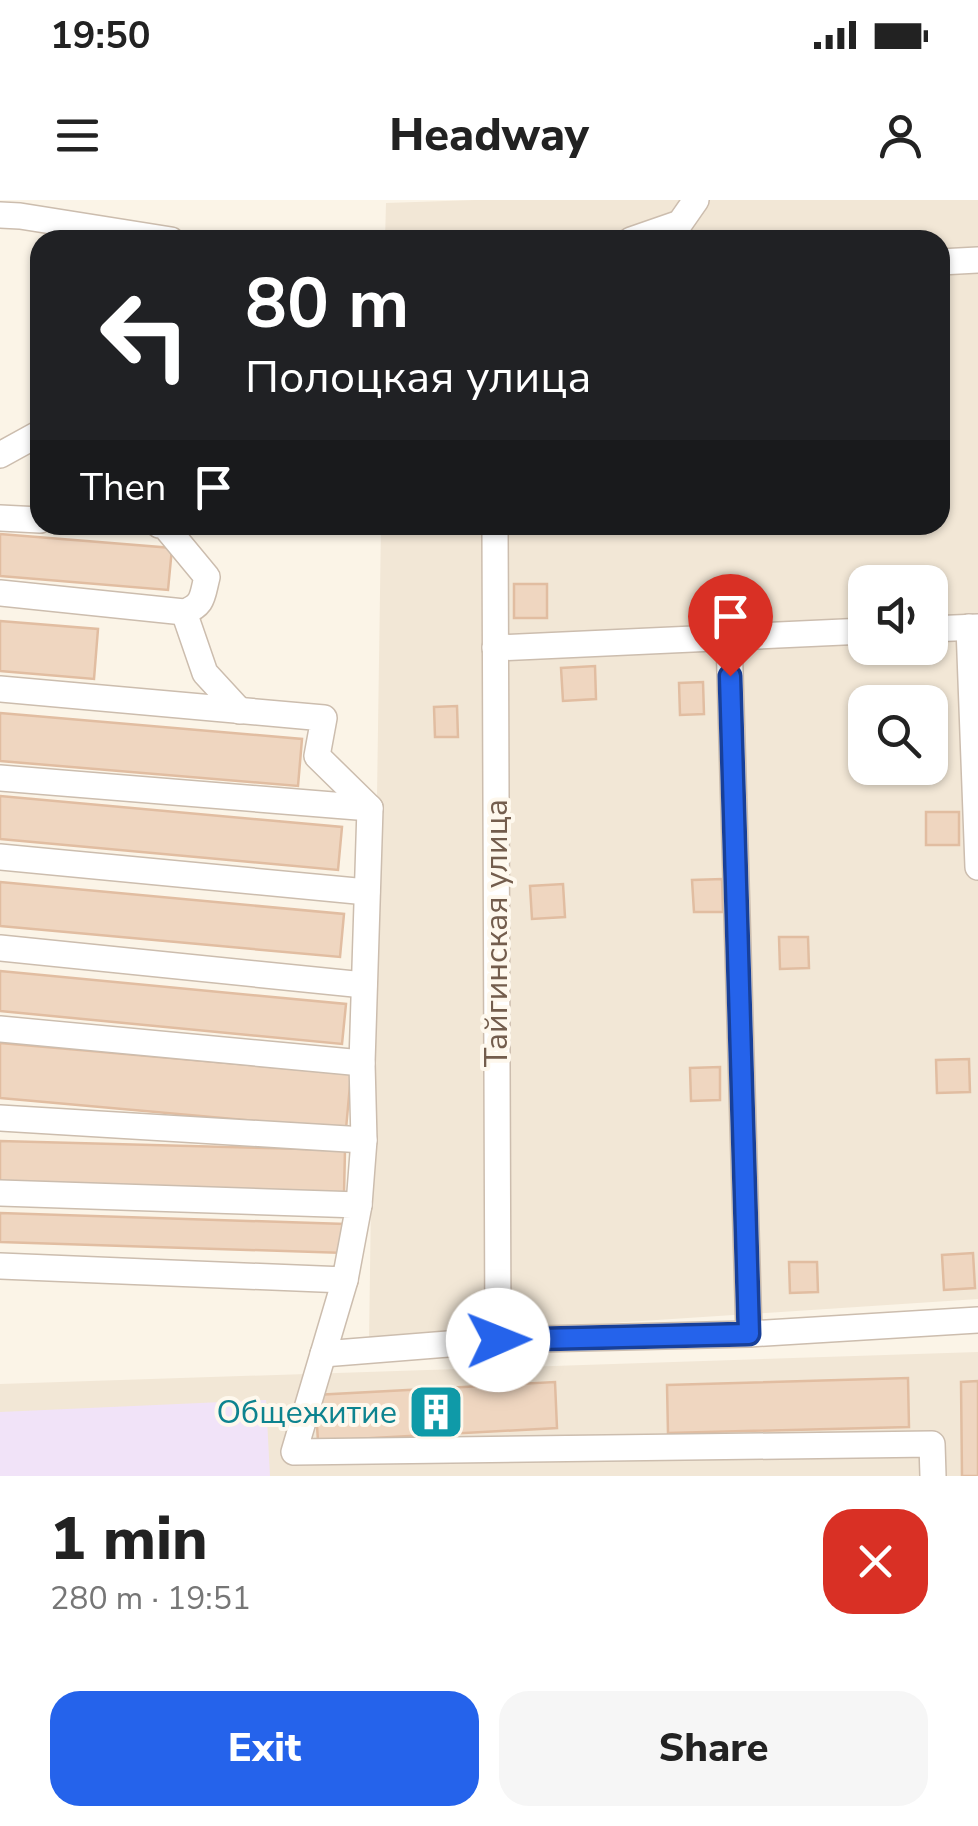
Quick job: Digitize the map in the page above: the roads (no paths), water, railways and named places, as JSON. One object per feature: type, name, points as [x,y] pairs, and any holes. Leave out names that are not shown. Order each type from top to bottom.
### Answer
[{"type":"street","points":[[660,230],[680,223],[696,200]]},
{"type":"street","points":[[0,216],[109,230]]},
{"type":"street","points":[[950,261],[978,260]]},
{"type":"street","points":[[0,455],[30,438]]},
{"type":"street","points":[[0,518],[30,520]]},
{"type":"street","points":[[0,592],[184,612],[196,608],[208,578],[171,535]]},
{"type":"street","name":"Тайгинская улица","points":[[495,535],[498,1340]]},
{"type":"street","points":[[184,612],[204,674],[240,710]]},
{"type":"street","points":[[948,628],[974,627],[978,867]]},
{"type":"street","points":[[495,648],[848,633]]},
{"type":"street","points":[[729,637],[749,1334]]},
{"type":"street","points":[[0,690],[324,718],[318,756],[370,808],[362,1063],[364,1140],[359,1205],[345,1280],[294,1452],[932,1444],[933,1476]]},
{"type":"street","points":[[0,778],[370,808]]},
{"type":"street","points":[[0,857],[367,892]]},
{"type":"street","points":[[0,948],[364,985]]},
{"type":"street","points":[[0,1029],[362,1063]]},
{"type":"street","points":[[0,1118],[364,1140]]},
{"type":"street","points":[[0,1193],[359,1205]]},
{"type":"street","points":[[0,1266],[345,1280]]},
{"type":"street","points":[[323,1354],[498,1340],[749,1334],[978,1320]]},
{"type":"place","name":"Общежитие","points":[[436,1412]]}]
